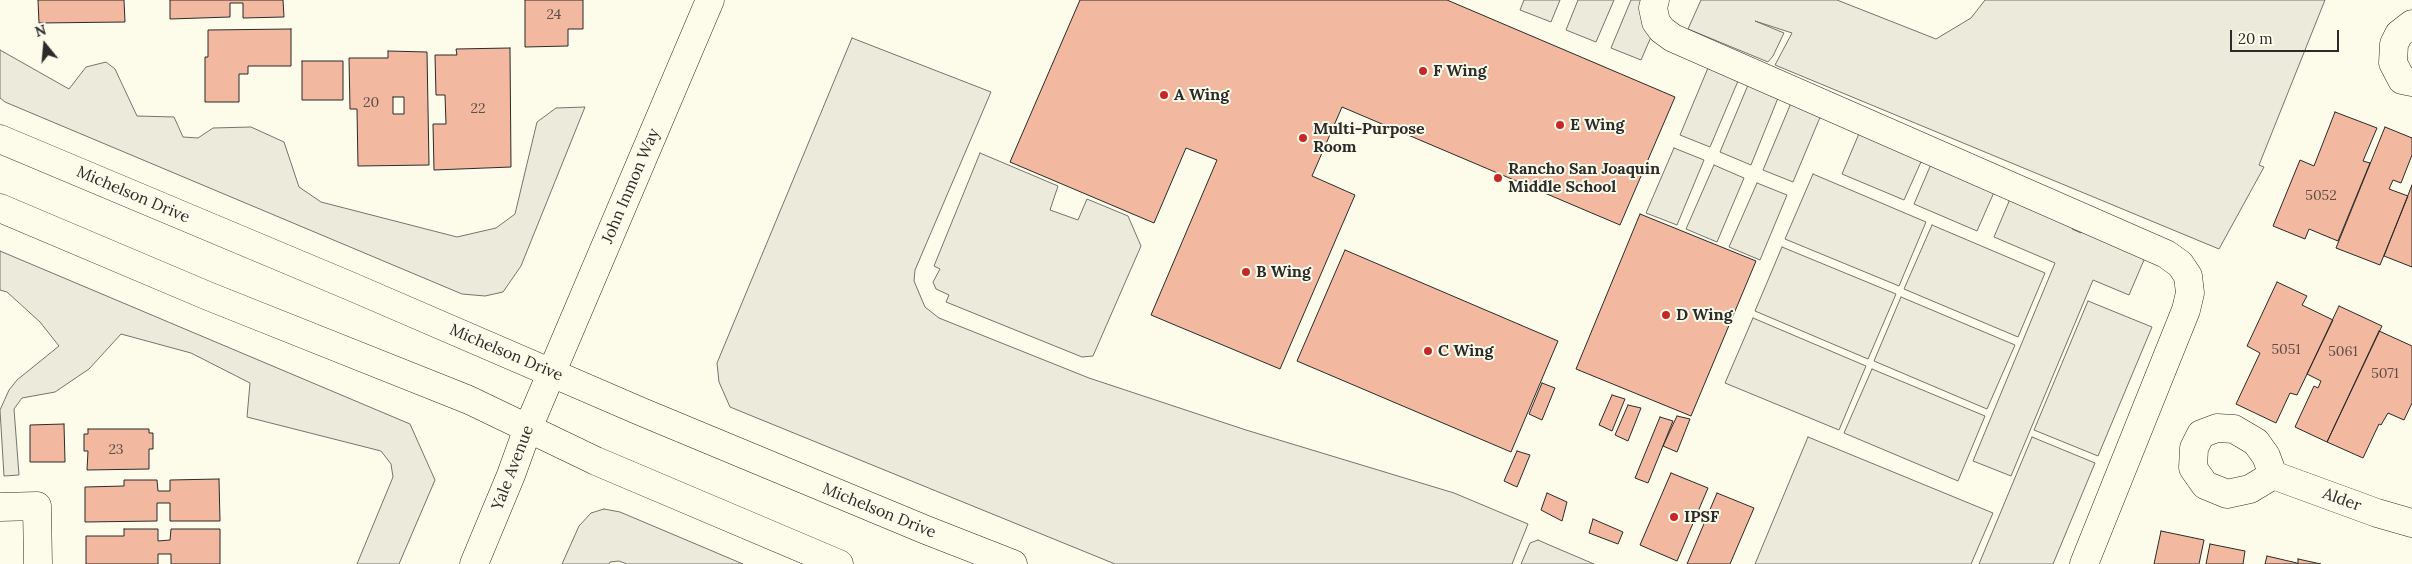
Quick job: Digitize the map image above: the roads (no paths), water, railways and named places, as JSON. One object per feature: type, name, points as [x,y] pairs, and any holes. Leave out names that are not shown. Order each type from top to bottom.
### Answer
[{"type":"main road","name":"John Inmon Way","points":[[552,373],[710,0]]},
{"type":"main road","points":[[1655,0],[1656,22],[1662,30],[1673,38],[2166,254],[2180,264],[2188,276],[2190,293],[2186,310],[2084,564]]},
{"type":"main road","points":[[2412,24],[2399,34],[2394,44],[2393,63],[2402,80],[2412,82]]},
{"type":"main road","name":"Michelson Drive","points":[[0,139],[897,518],[1013,564]]},
{"type":"main road","points":[[0,208],[208,296],[469,400],[596,461],[838,564]]},
{"type":"main road","name":"Yale Avenue","points":[[474,564],[552,373]]},
{"type":"main road","name":"Alder","points":[[2273,475],[2377,513],[2412,523]]},
{"type":"main road","points":[[0,507],[37,506],[38,564]]},
{"type":"place","name":"F Wing","points":[[1423,71]]},
{"type":"place","name":"A Wing","points":[[1164,95]]},
{"type":"place","name":"E Wing","points":[[1560,125]]},
{"type":"place","name":"Multi-Purpose Room","points":[[1303,138]]},
{"type":"place","name":"Rancho San Joaquin Middle School","points":[[1498,178]]},
{"type":"place","name":"B Wing","points":[[1246,272]]},
{"type":"place","name":"D Wing","points":[[1666,315]]},
{"type":"place","name":"C Wing","points":[[1428,351]]},
{"type":"place","name":"IPSF","points":[[1674,517]]}]
